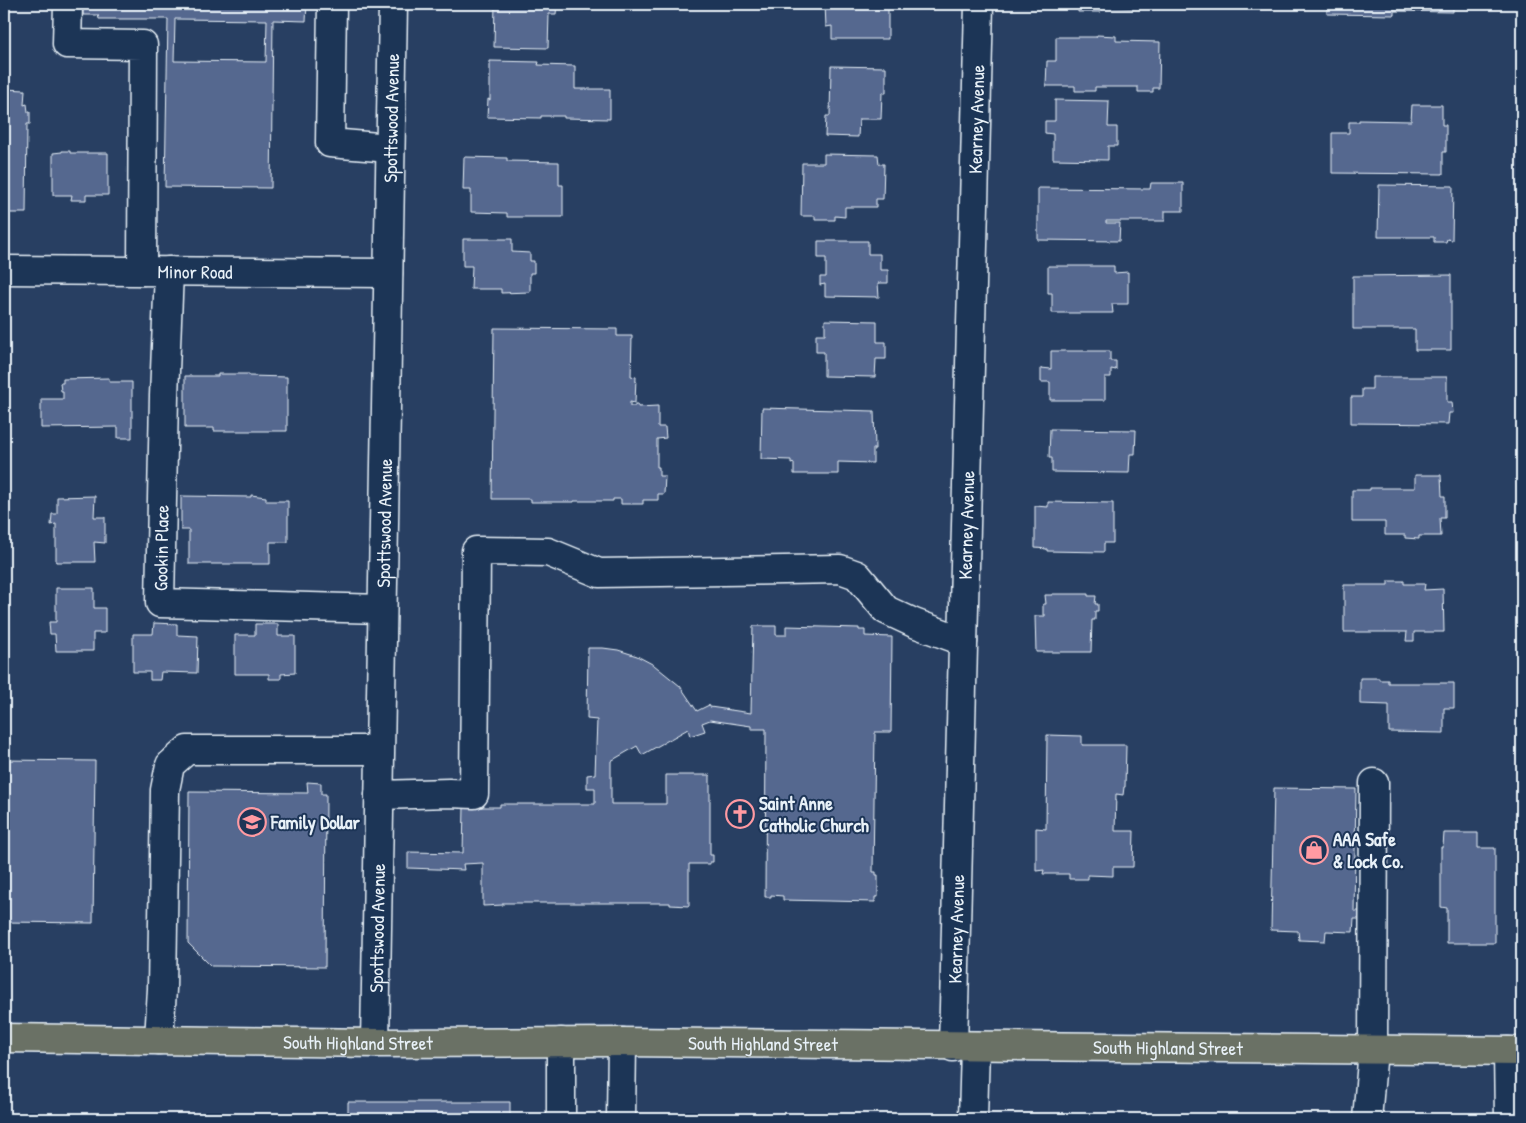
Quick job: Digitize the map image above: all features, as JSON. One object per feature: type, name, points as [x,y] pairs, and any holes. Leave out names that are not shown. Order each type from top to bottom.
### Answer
[{"type":"main road","name":"South Highland Street","points":[[4,1038],[375,1043],[622,1042],[964,1047],[1515,1051]]},
{"type":"street","points":[[68,4],[67,44],[143,45],[155,271]]},
{"type":"street","points":[[332,4],[330,144],[390,148]]},
{"type":"street","name":"Spottswood Avenue","points":[[375,1043],[393,4]]},
{"type":"street","name":"Kearney Avenue","points":[[973,1119],[964,1047],[963,641],[979,4]]},
{"type":"street","name":"Minor Road","points":[[4,270],[388,273]]},
{"type":"street","name":"Gookin Place","points":[[155,271],[164,406],[160,604],[382,609]]},
{"type":"street","points":[[379,795],[474,794],[476,551],[548,552],[599,573],[840,569],[856,576],[886,610],[914,623],[963,641]]},
{"type":"street","points":[[158,1040],[162,989],[165,790],[170,766],[187,750],[380,750]]},
{"type":"street","points":[[1367,1119],[1373,1050],[1374,783]]},
{"type":"street","points":[[561,1042],[561,1119]]},
{"type":"street","points":[[622,1042],[622,1119]]},
{"type":"street","points":[[1509,1119],[1515,1051]]},
{"type":"building","points":[[83,4],[307,4],[306,21],[273,20],[271,188],[165,187],[168,19],[99,19],[98,15],[83,15]],"holes":[[[175,19],[267,20],[266,62],[174,61]]]},
{"type":"building","points":[[495,4],[557,4],[556,14],[549,14],[548,48],[494,47]]},
{"type":"building","points":[[825,4],[889,4],[888,39],[832,39],[832,26],[826,27]]},
{"type":"building","points":[[1058,4],[1139,4],[1139,8],[1100,7],[1100,12],[1078,12],[1078,8],[1058,8]]},
{"type":"building","points":[[1327,4],[1453,4],[1453,12],[1394,11],[1394,15],[1327,14]]},
{"type":"building","points":[[1097,35],[1116,36],[1116,41],[1160,42],[1159,88],[1153,88],[1153,92],[1138,92],[1138,87],[1095,87],[1095,91],[1075,91],[1075,86],[1046,86],[1047,61],[1056,61],[1056,37],[1096,37]]},
{"type":"building","points":[[490,61],[539,62],[538,65],[575,66],[575,89],[610,89],[610,119],[564,118],[564,116],[541,116],[541,118],[487,117],[488,99],[490,100]]},
{"type":"building","points":[[831,66],[886,67],[886,93],[882,93],[881,119],[859,119],[858,137],[825,136],[826,116],[830,116]]},
{"type":"building","points":[[4,89],[25,90],[24,105],[27,104],[28,112],[30,112],[30,124],[27,124],[26,213],[4,213]]},
{"type":"building","points":[[1055,100],[1109,101],[1108,127],[1117,127],[1117,146],[1108,146],[1108,160],[1053,159],[1053,134],[1045,133],[1045,121],[1055,121]]},
{"type":"building","points":[[1412,105],[1442,105],[1442,125],[1446,125],[1446,152],[1443,152],[1443,174],[1332,173],[1332,133],[1349,133],[1349,122],[1359,122],[1359,120],[1411,121]]},
{"type":"building","points":[[70,151],[70,153],[108,153],[108,195],[86,195],[86,200],[71,200],[72,195],[53,195],[53,153]]},
{"type":"building","points":[[824,154],[878,155],[879,164],[884,164],[883,199],[876,199],[876,207],[845,207],[845,217],[835,216],[835,220],[815,220],[815,216],[801,216],[802,163],[824,163]]},
{"type":"building","points":[[464,157],[507,158],[507,161],[559,162],[559,185],[563,185],[563,217],[507,217],[507,213],[471,212],[471,190],[463,190]]},
{"type":"building","points":[[1151,183],[1183,183],[1183,211],[1165,211],[1165,221],[1106,221],[1106,223],[1120,223],[1119,241],[1038,240],[1038,188],[1150,189]]},
{"type":"building","points":[[1379,185],[1453,186],[1452,240],[1447,239],[1446,242],[1434,242],[1434,237],[1378,237]]},
{"type":"building","points":[[463,239],[512,239],[512,252],[530,253],[530,261],[534,261],[534,273],[530,273],[530,292],[501,293],[501,289],[471,289],[472,266],[463,266]]},
{"type":"building","points":[[818,241],[868,241],[868,254],[880,254],[880,270],[888,270],[888,283],[878,283],[879,297],[825,296],[825,284],[820,285],[820,277],[826,277],[826,258],[818,258]]},
{"type":"building","points":[[1048,266],[1114,266],[1114,273],[1128,272],[1128,304],[1112,304],[1113,313],[1052,313],[1052,293],[1048,293]]},
{"type":"building","points":[[1451,275],[1451,350],[1415,350],[1415,329],[1353,329],[1353,276]]},
{"type":"building","points":[[825,320],[877,321],[877,342],[886,342],[886,359],[876,359],[875,377],[824,376],[824,352],[816,352],[816,334],[825,334]]},
{"type":"building","points":[[494,328],[617,329],[617,336],[632,336],[631,376],[636,377],[635,403],[630,402],[630,406],[638,404],[638,407],[658,406],[658,427],[665,427],[666,438],[657,439],[657,467],[659,467],[659,476],[665,476],[664,494],[658,494],[658,500],[643,500],[643,504],[621,504],[621,499],[613,499],[613,501],[531,502],[531,499],[492,499]]},
{"type":"building","points":[[1051,351],[1110,351],[1110,361],[1116,361],[1116,370],[1111,369],[1111,377],[1105,377],[1105,400],[1050,400],[1050,382],[1041,382],[1041,368],[1051,369]]},
{"type":"building","points":[[218,374],[287,377],[287,431],[214,431],[214,428],[185,428],[185,376],[218,376]]},
{"type":"building","points":[[1372,377],[1447,377],[1447,402],[1452,402],[1453,413],[1449,413],[1448,424],[1351,423],[1351,397],[1362,397],[1362,389],[1372,389]]},
{"type":"building","points":[[109,378],[109,382],[132,382],[132,438],[118,438],[118,427],[41,428],[41,399],[63,399],[60,383],[63,383],[63,379]]},
{"type":"building","points":[[762,408],[874,411],[875,449],[873,449],[873,463],[838,462],[838,474],[794,474],[794,463],[791,464],[791,460],[761,459]]},
{"type":"building","points":[[1050,429],[1136,430],[1135,454],[1130,454],[1129,473],[1052,472],[1052,458],[1049,458]]},
{"type":"building","points":[[1415,475],[1441,475],[1442,496],[1445,496],[1445,518],[1440,518],[1441,536],[1419,536],[1419,539],[1405,538],[1405,535],[1385,535],[1385,522],[1352,522],[1352,490],[1415,488]]},
{"type":"building","points":[[251,495],[266,497],[266,501],[288,501],[288,542],[270,542],[270,564],[189,564],[189,530],[181,530],[181,496],[251,497]]},
{"type":"building","points":[[95,496],[94,517],[105,517],[105,543],[94,542],[95,562],[56,562],[56,524],[51,525],[52,514],[57,514],[57,497]]},
{"type":"building","points":[[1048,502],[1113,503],[1113,543],[1104,543],[1104,552],[1047,551],[1047,549],[1035,548],[1035,506],[1048,507]]},
{"type":"building","points":[[1388,581],[1404,581],[1404,584],[1425,584],[1424,590],[1443,589],[1444,632],[1414,632],[1414,641],[1406,641],[1407,632],[1344,632],[1344,585],[1388,585]]},
{"type":"building","points":[[56,588],[94,588],[94,608],[105,608],[105,633],[93,633],[93,651],[56,651],[55,634],[50,634],[49,622],[56,622]]},
{"type":"building","points":[[1088,594],[1088,596],[1096,596],[1095,604],[1098,604],[1098,611],[1095,611],[1095,620],[1092,620],[1091,652],[1036,652],[1035,616],[1045,616],[1043,614],[1043,604],[1046,604],[1045,595]]},
{"type":"building","points":[[154,623],[177,624],[177,635],[198,636],[197,673],[161,672],[160,680],[150,680],[150,672],[133,672],[133,634],[153,634]]},
{"type":"building","points":[[255,624],[278,624],[278,636],[295,636],[295,673],[281,674],[281,679],[269,679],[269,674],[235,674],[235,635],[255,635]]},
{"type":"building","points":[[753,626],[776,626],[776,635],[786,635],[786,626],[859,628],[859,630],[865,630],[865,636],[892,637],[891,732],[875,732],[873,872],[876,872],[876,875],[878,875],[878,897],[875,897],[875,902],[783,900],[783,896],[771,895],[771,897],[765,897],[766,729],[751,729],[751,726],[710,720],[702,723],[705,731],[690,736],[688,729],[642,755],[637,746],[611,761],[611,804],[666,804],[666,775],[710,775],[710,855],[713,855],[713,862],[710,862],[710,864],[689,864],[689,906],[670,905],[670,903],[503,903],[503,905],[483,906],[483,863],[463,864],[464,870],[408,868],[408,852],[463,853],[464,807],[500,807],[500,804],[595,804],[595,788],[587,788],[587,775],[595,774],[597,720],[587,719],[588,648],[618,650],[637,656],[654,665],[680,686],[697,711],[709,705],[710,707],[751,713]]},
{"type":"building","points":[[1360,678],[1379,678],[1379,680],[1388,680],[1388,683],[1454,683],[1454,708],[1444,708],[1444,733],[1389,732],[1389,705],[1360,704]]},
{"type":"building","points":[[1047,735],[1082,736],[1082,745],[1126,745],[1125,787],[1123,795],[1116,794],[1115,831],[1134,831],[1133,867],[1113,867],[1113,876],[1088,875],[1088,879],[1069,879],[1069,874],[1043,874],[1044,870],[1036,871],[1036,828],[1046,829]]},
{"type":"building","points":[[4,760],[95,761],[93,923],[4,922]]},
{"type":"building","points":[[307,782],[321,783],[321,794],[326,794],[325,967],[211,966],[188,943],[189,792],[308,793]]},
{"type":"building","name":"AAA Safe & Lock Co.","points":[[1274,788],[1356,789],[1354,911],[1360,911],[1360,919],[1354,919],[1353,932],[1326,931],[1325,941],[1299,940],[1298,931],[1271,930]]},
{"type":"building","points":[[1444,833],[1478,833],[1478,848],[1495,848],[1495,943],[1447,943],[1447,908],[1441,907],[1441,847],[1443,847]]},
{"type":"building","points":[[348,1102],[510,1102],[510,1119],[348,1119]]},
{"type":"place","name":"Saint Anne Catholic Church","points":[[740,814]]},
{"type":"place","name":"Family Dollar","points":[[252,822]]},
{"type":"place","name":"AAA Safe & Lock Co.","points":[[1314,850]]}]
